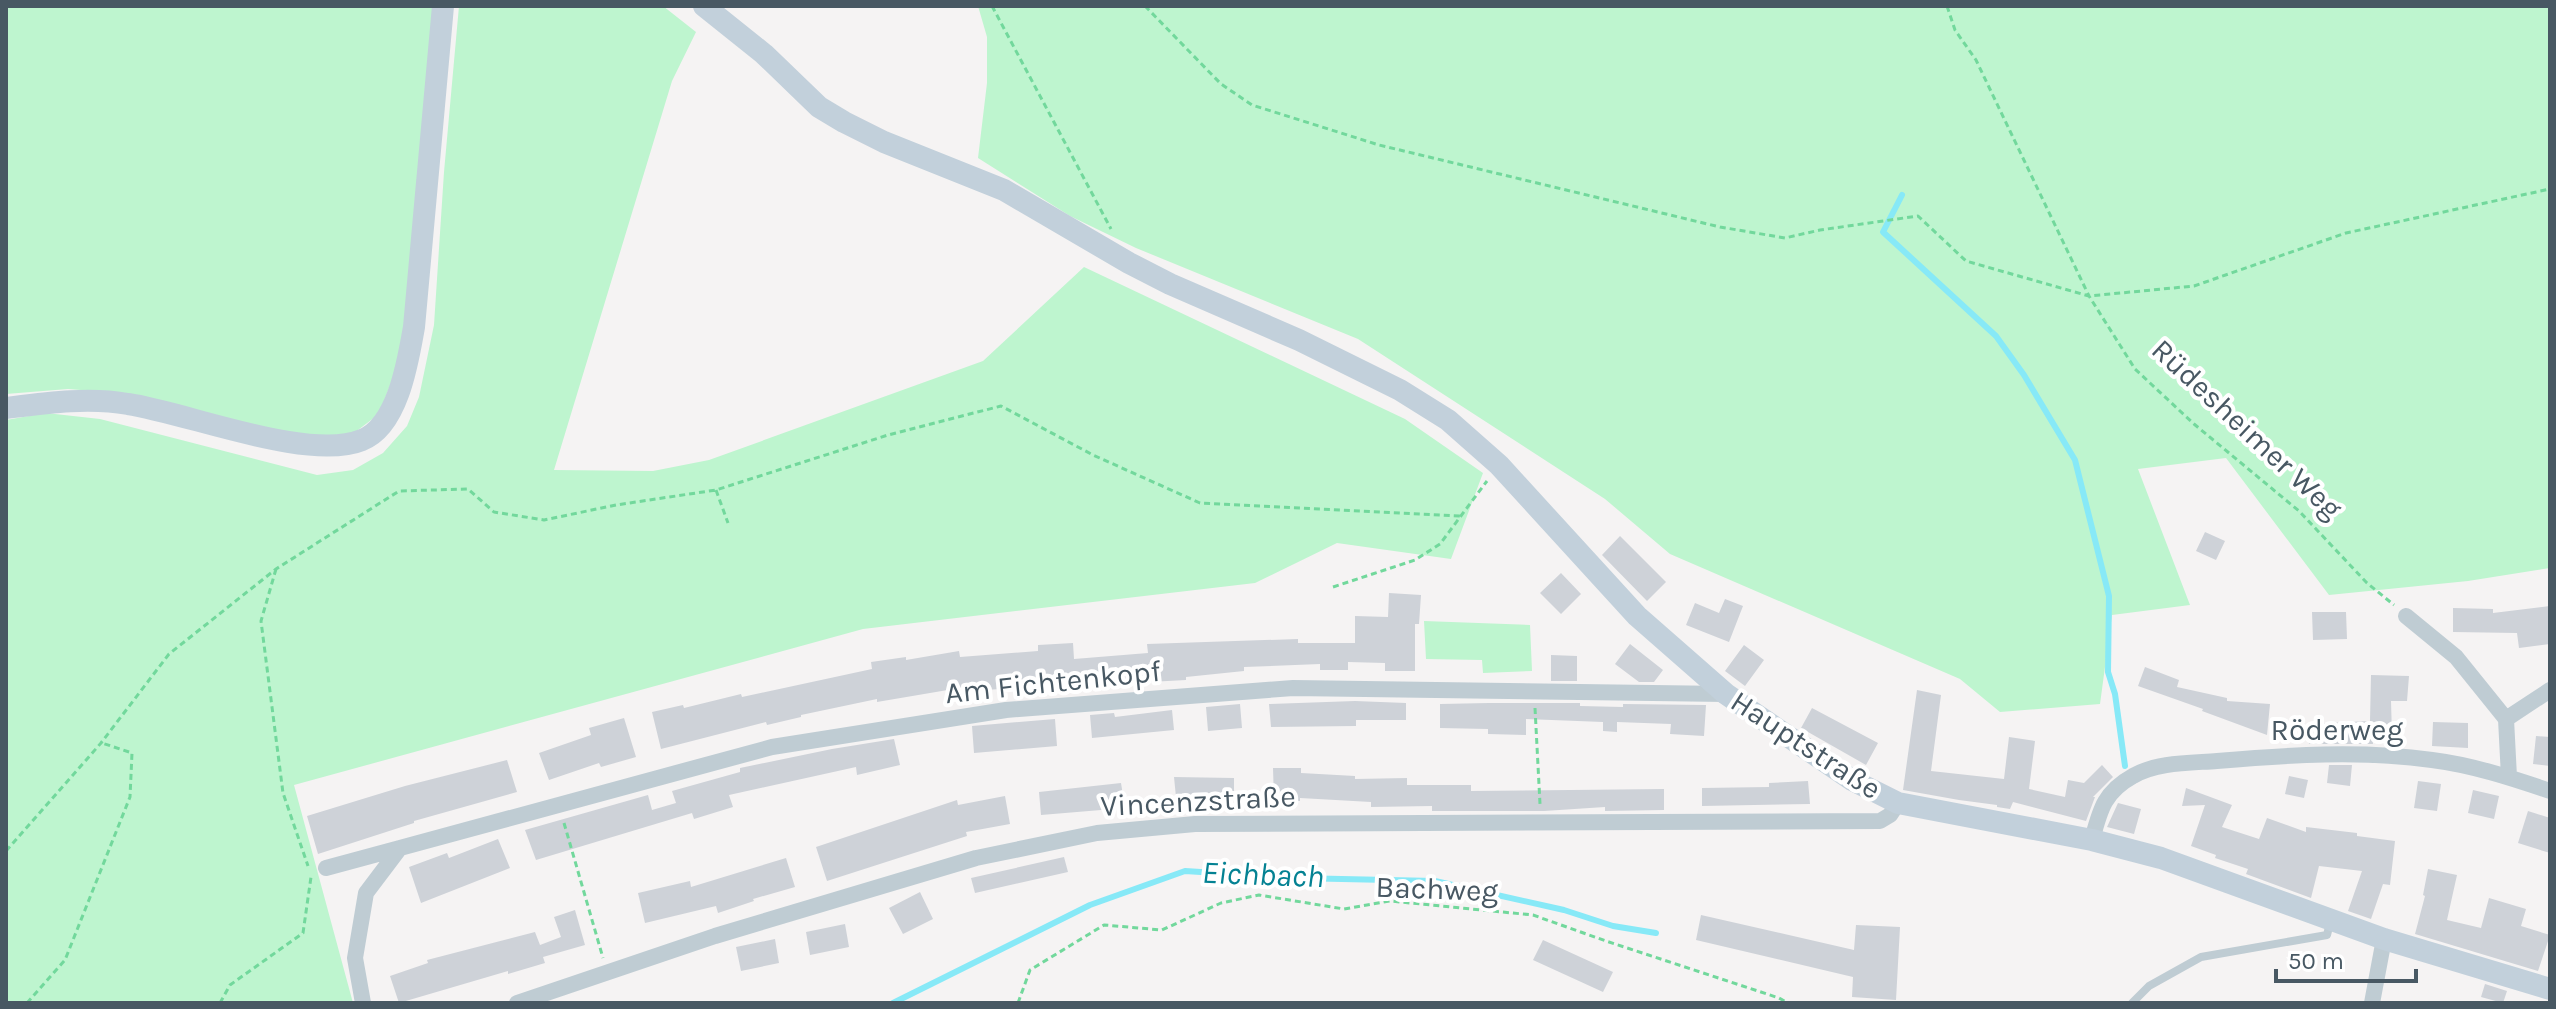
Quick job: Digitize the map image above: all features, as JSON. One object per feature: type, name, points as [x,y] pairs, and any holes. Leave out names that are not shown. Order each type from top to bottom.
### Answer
[{"type":"street","points":[[6,408],[80,401],[128,404],[304,445],[337,447],[364,440],[377,430],[387,417],[402,382],[414,327],[443,6]]},
{"type":"street","name":"Hauptstraße","points":[[704,6],[764,54],[819,107],[844,122],[884,142],[1004,190],[1129,263],[1352,366],[1400,390],[1448,420],[1499,465],[1637,616],[1726,694],[1852,780],[1898,803],[2092,840],[2161,858],[2384,939],[2550,989]]},
{"type":"street","points":[[2406,616],[2456,657],[2506,719],[2509,777]]},
{"type":"street","name":"Am Fichtenkopf","points":[[326,868],[772,747],[1006,710],[1293,688],[1726,694]]},
{"type":"street","points":[[2506,719],[2550,690]]},
{"type":"street","name":"Röderweg","points":[[2092,840],[2100,811],[2115,788],[2136,774],[2165,765],[2291,755],[2358,754],[2433,760],[2509,777],[2550,791]]},
{"type":"street","name":"Vincenzstraße","points":[[517,1003],[715,936],[976,858],[1097,833],[1195,824],[1880,821],[1890,815],[1898,803]]},
{"type":"street","points":[[363,1003],[355,958],[366,893],[400,848]]},
{"type":"street","points":[[2372,1003],[2384,939]]},
{"type":"lane","points":[[2132,1003],[2149,986],[2201,957],[2327,935],[2331,921]]},
{"type":"path","points":[[992,6],[1129,263]]},
{"type":"path","points":[[1145,6],[1221,84],[1252,105],[1379,145],[1720,227],[1785,238],[1918,216],[1966,261],[2089,296],[2194,286],[2346,233],[2550,189]]},
{"type":"path","name":"Rüdesheimer Weg","points":[[1947,6],[1955,30],[1976,60],[2089,296],[2135,369],[2194,424],[2299,511],[2367,583],[2406,616]]},
{"type":"path","points":[[6,851],[101,743],[169,654],[276,569],[399,491],[468,489],[494,512],[544,520],[616,505],[716,490],[888,435],[1001,406],[1093,455],[1200,503],[1460,516]]},
{"type":"path","points":[[1333,587],[1415,560],[1440,544],[1499,465]]},
{"type":"path","points":[[716,490],[728,523]]},
{"type":"path","points":[[220,1003],[230,985],[303,933],[312,878],[283,793],[261,621],[276,569]]},
{"type":"path","points":[[1534,692],[1541,824]]},
{"type":"path","points":[[27,1003],[65,960],[130,797],[132,753],[101,743]]},
{"type":"path","points":[[559,806],[599,942]]},
{"type":"path","name":"Bachweg","points":[[1018,1003],[1030,970],[1104,925],[1162,930],[1221,903],[1259,895],[1344,909],[1390,901],[1533,915],[1788,1003]]},
{"type":"green space","points":[[6,6],[436,6],[408,322],[397,367],[379,414],[354,433],[331,440],[301,437],[106,392],[68,389],[6,394]]},
{"type":"green space","points":[[459,6],[663,6],[696,32],[672,81],[554,470],[653,471],[709,460],[983,361],[1084,267],[1405,419],[1483,473],[1451,559],[1337,543],[1255,583],[863,629],[294,785],[353,1003],[6,1003],[6,420],[46,413],[100,419],[317,475],[353,470],[383,453],[407,426],[419,397],[434,325]]},
{"type":"green space","points":[[978,6],[2550,6],[2550,568],[2468,581],[2329,595],[2226,458],[2138,469],[2190,605],[2112,615],[2100,704],[2000,712],[1960,679],[1670,554],[1605,499],[1358,339],[1136,248],[1070,216],[978,158],[987,83],[987,37]]},
{"type":"green space","points":[[1424,621],[1530,625],[1532,671],[1483,673],[1482,660],[1426,659]]},
{"type":"building","points":[[2205,532],[2225,541],[2216,560],[2196,551]]},
{"type":"building","points":[[1620,536],[1666,582],[1647,601],[1602,555]]},
{"type":"building","points":[[1561,573],[1581,594],[1561,614],[1540,593]]},
{"type":"building","points":[[1389,593],[1421,595],[1419,624],[1415,624],[1415,671],[1385,671],[1385,663],[1348,662],[1348,670],[1320,670],[1320,664],[1244,667],[1244,671],[1186,677],[1186,680],[1100,680],[1020,684],[1020,688],[984,690],[983,684],[877,702],[877,699],[767,725],[766,722],[661,749],[652,712],[683,705],[684,708],[741,694],[742,697],[872,669],[871,662],[959,651],[960,657],[1038,651],[1038,645],[1073,643],[1074,659],[1148,653],[1147,644],[1298,639],[1298,643],[1355,643],[1355,616],[1388,617]]},
{"type":"building","points":[[1725,599],[1743,606],[1729,642],[1686,625],[1695,603],[1719,613]]},
{"type":"building","points":[[2550,606],[2550,644],[2519,648],[2517,633],[2453,632],[2453,608],[2493,609],[2493,613]]},
{"type":"building","points":[[2312,612],[2346,612],[2347,639],[2313,640]]},
{"type":"building","points":[[1630,644],[1663,670],[1654,682],[1639,682],[1615,664]]},
{"type":"building","points":[[1744,645],[1764,660],[1745,686],[1725,671]]},
{"type":"building","points":[[1551,655],[1577,656],[1577,681],[1551,681]]},
{"type":"building","points":[[2145,667],[2179,680],[2177,687],[2227,698],[2227,701],[2270,704],[2267,735],[2138,686]]},
{"type":"building","points":[[2371,675],[2409,676],[2407,701],[2391,701],[2392,735],[2372,736],[2373,744],[2309,744],[2307,724],[2370,721]]},
{"type":"building","points":[[1917,690],[1941,695],[1931,771],[2004,779],[2009,737],[2035,741],[2029,789],[2065,797],[2068,780],[2084,783],[2102,765],[2113,777],[2093,797],[2086,821],[2013,802],[2010,809],[1903,790]]},
{"type":"building","points":[[1406,703],[1406,720],[1356,720],[1356,726],[1271,727],[1269,704]]},
{"type":"building","points":[[1580,703],[1580,706],[1623,707],[1623,704],[1706,705],[1704,736],[1670,734],[1671,724],[1617,722],[1617,732],[1603,731],[1603,722],[1526,719],[1526,735],[1488,734],[1488,729],[1440,728],[1440,704]]},
{"type":"building","points":[[1240,704],[1242,728],[1208,731],[1206,707]]},
{"type":"building","points":[[1812,708],[1878,743],[1866,765],[1801,728]]},
{"type":"building","points":[[1172,710],[1174,730],[1092,738],[1090,715],[1114,713],[1115,717]]},
{"type":"building","points":[[624,718],[636,757],[601,767],[599,763],[549,780],[539,753],[591,735],[589,728]]},
{"type":"building","points":[[1055,719],[1057,746],[974,753],[972,726]]},
{"type":"building","points":[[2433,722],[2468,723],[2468,748],[2432,746]]},
{"type":"building","points":[[2536,736],[2550,737],[2550,766],[2533,764]]},
{"type":"building","points":[[894,739],[900,765],[857,775],[856,767],[729,795],[733,807],[694,819],[692,813],[536,860],[525,830],[648,795],[652,810],[676,803],[672,791],[740,772],[740,768]]},
{"type":"building","points":[[507,760],[517,792],[414,821],[318,854],[307,816],[405,786]]},
{"type":"building","points":[[2329,765],[2352,765],[2350,786],[2327,783]]},
{"type":"building","points":[[1273,768],[1301,768],[1301,773],[1355,776],[1355,779],[1407,778],[1407,785],[1471,785],[1471,791],[1664,789],[1664,810],[1605,811],[1605,807],[1544,811],[1432,811],[1432,806],[1371,807],[1371,802],[1300,798],[1300,801],[1274,800]]},
{"type":"building","points":[[2289,776],[2308,780],[2304,798],[2285,794]]},
{"type":"building","points":[[1174,777],[1234,778],[1234,797],[1191,797],[1191,807],[1177,807]]},
{"type":"building","points":[[1808,781],[1810,804],[1702,806],[1702,788],[1769,787],[1769,783]]},
{"type":"building","points":[[2418,781],[2441,784],[2437,811],[2414,808]]},
{"type":"building","points":[[1121,783],[1125,808],[1041,815],[1039,792]]},
{"type":"building","points":[[2186,788],[2232,805],[2222,827],[2259,839],[2267,818],[2306,832],[2306,827],[2395,841],[2390,885],[2383,884],[2371,919],[2348,911],[2362,871],[2319,866],[2311,898],[2246,874],[2248,869],[2191,846],[2205,805],[2182,806]]},
{"type":"building","points":[[2473,790],[2499,796],[2494,819],[2468,813]]},
{"type":"building","points":[[1005,796],[1010,824],[966,832],[967,836],[827,881],[816,847],[957,800],[958,805]]},
{"type":"building","points":[[2118,803],[2141,809],[2134,834],[2107,827]]},
{"type":"building","points":[[2528,811],[2550,818],[2550,853],[2518,843]]},
{"type":"building","points":[[498,839],[510,868],[421,903],[409,867],[447,853],[449,858]]},
{"type":"building","points":[[1064,857],[1068,872],[975,893],[971,878]]},
{"type":"building","points":[[786,858],[795,887],[718,913],[716,906],[645,923],[638,893],[690,881],[691,887]]},
{"type":"building","points":[[2428,869],[2457,875],[2447,920],[2481,928],[2489,898],[2526,909],[2521,926],[2550,935],[2538,971],[2415,934]]},
{"type":"building","points":[[920,892],[933,919],[903,934],[889,908]]},
{"type":"building","points":[[575,910],[585,945],[543,957],[545,963],[399,1003],[390,976],[428,963],[427,960],[535,932],[540,945],[561,937],[554,917]]},
{"type":"building","points":[[1701,915],[1854,950],[1856,925],[1900,927],[1896,1000],[1852,997],[1853,977],[1696,940]]},
{"type":"building","points":[[845,924],[849,947],[810,955],[806,932]]},
{"type":"building","points":[[775,939],[779,963],[741,971],[736,947]]},
{"type":"building","points":[[1543,940],[1613,972],[1603,992],[1533,960]]},
{"type":"building","points":[[2485,984],[2507,991],[2503,1003],[2481,997]]},
{"type":"waterway","points":[[1902,195],[1883,232],[1996,336],[2024,375],[2075,460],[2109,596],[2108,672],[2115,694],[2125,766]]},
{"type":"waterway","name":"Eichbach","points":[[893,1003],[1090,905],[1185,871],[1295,878],[1435,881],[1564,910],[1613,926],[1656,933]]}]
